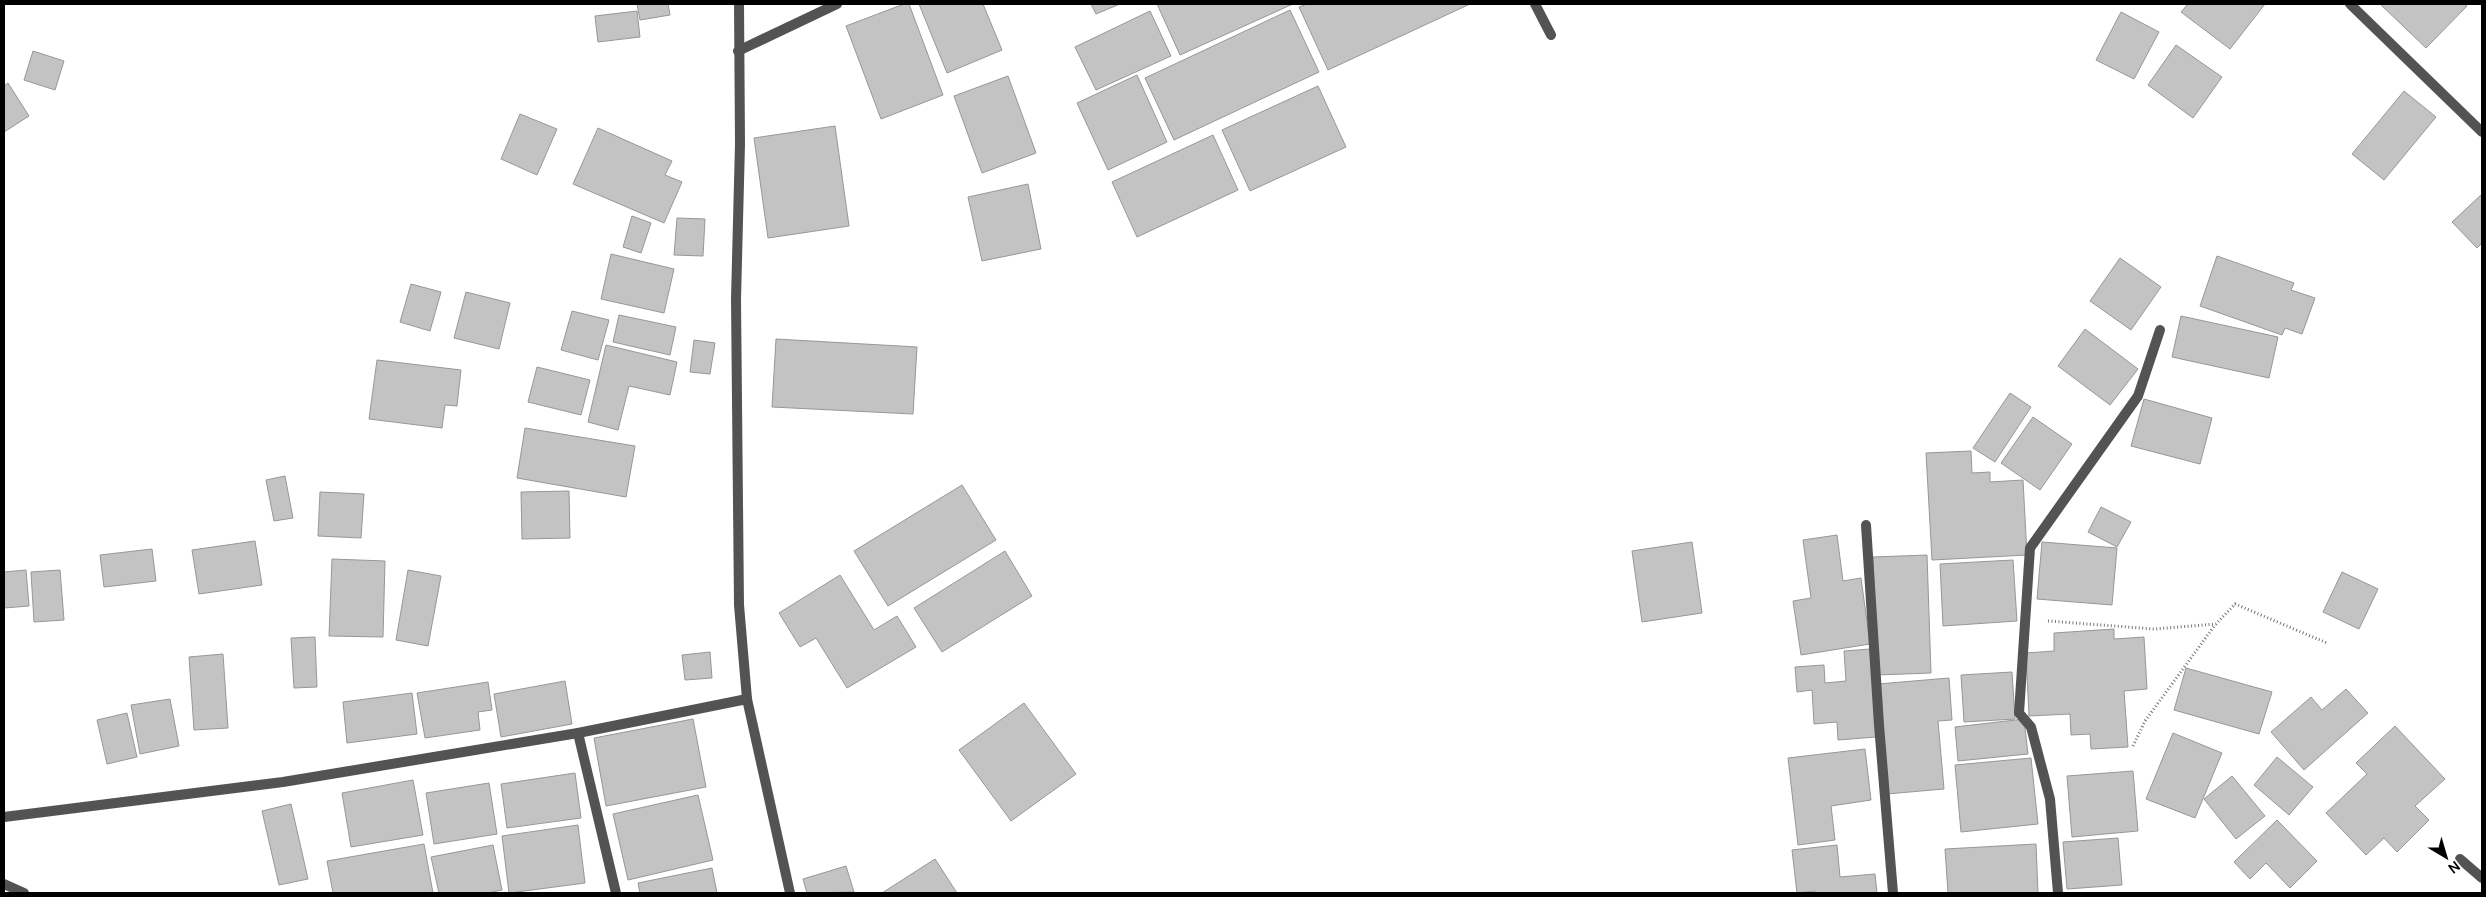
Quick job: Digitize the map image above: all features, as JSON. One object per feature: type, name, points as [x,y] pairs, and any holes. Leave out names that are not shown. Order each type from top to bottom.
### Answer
[{"type":"street","points":[[739,4],[740,144],[736,299],[739,605],[747,699],[790,893]]},
{"type":"street","points":[[738,50],[837,4]]},
{"type":"street","points":[[1534,4],[1551,36]]},
{"type":"street","points":[[2350,4],[2482,132]]},
{"type":"street","points":[[2058,893],[2050,799],[2031,727],[2019,713],[2030,548],[2138,396],[2160,330]]},
{"type":"street","points":[[1866,525],[1879,725],[1893,893]]},
{"type":"street","points":[[4,817],[283,782],[578,734],[747,699]]},
{"type":"street","points":[[578,734],[616,893]]},
{"type":"street","points":[[2460,860],[2482,878]]},
{"type":"street","points":[[4,884],[24,893]]},
{"type":"path","points":[[2133,746],[2145,721],[2216,624],[2235,604],[2327,642]]},
{"type":"path","points":[[2025,619],[2154,629],[2216,624]]},
{"type":"building","points":[[637,4],[668,4],[670,15],[640,20]]},
{"type":"building","points":[[904,4],[909,4],[943,95],[881,119],[846,26]]},
{"type":"building","points":[[919,4],[983,4],[1002,50],[947,73]]},
{"type":"building","points":[[1091,4],[1120,4],[1096,14]]},
{"type":"building","points":[[1157,4],[1293,4],[1180,55]]},
{"type":"building","points":[[1307,4],[1470,4],[1328,70],[1299,7]]},
{"type":"building","points":[[2188,4],[2265,4],[2230,49],[2181,12]]},
{"type":"building","points":[[2380,4],[2464,4],[2467,6],[2426,48]]},
{"type":"building","points":[[1290,10],[1319,72],[1174,140],[1145,78]]},
{"type":"building","points":[[637,11],[640,37],[598,42],[595,16]]},
{"type":"building","points":[[1150,11],[1171,56],[1096,90],[1075,47]]},
{"type":"building","points":[[2121,12],[2159,32],[2134,79],[2096,60]]},
{"type":"building","points":[[2176,45],[2222,77],[2193,118],[2148,85]]},
{"type":"building","points":[[33,51],[64,61],[55,90],[24,80]]},
{"type":"building","points":[[1137,75],[1167,142],[1108,170],[1077,103]]},
{"type":"building","points":[[1008,76],[1036,153],[982,173],[954,96]]},
{"type":"building","points":[[8,83],[29,116],[4,132],[4,86]]},
{"type":"building","points":[[1318,86],[1346,147],[1250,191],[1222,130]]},
{"type":"building","points":[[2404,91],[2436,117],[2384,180],[2352,154]]},
{"type":"building","points":[[520,114],[557,129],[537,175],[501,159]]},
{"type":"building","points":[[835,126],[849,226],[768,238],[754,138]]},
{"type":"building","points":[[598,128],[672,161],[665,175],[682,182],[664,223],[573,184]]},
{"type":"building","points":[[1213,135],[1238,190],[1137,237],[1112,182]]},
{"type":"building","points":[[1028,184],[1041,249],[982,261],[968,197]]},
{"type":"building","points":[[2482,194],[2482,243],[2477,248],[2452,222]]},
{"type":"building","points":[[632,216],[651,223],[641,253],[623,247]]},
{"type":"building","points":[[677,218],[705,219],[703,256],[674,255]]},
{"type":"building","points":[[611,254],[674,269],[664,313],[601,299]]},
{"type":"building","points":[[2217,256],[2294,283],[2291,290],[2315,298],[2302,334],[2285,328],[2282,335],[2200,306]]},
{"type":"building","points":[[2120,258],[2161,287],[2131,330],[2090,301]]},
{"type":"building","points":[[411,284],[441,292],[430,331],[400,322]]},
{"type":"building","points":[[466,292],[510,303],[499,349],[454,338]]},
{"type":"building","points":[[572,311],[609,320],[598,360],[561,350]]},
{"type":"building","points":[[619,315],[676,327],[670,355],[613,342]]},
{"type":"building","points":[[2181,316],[2278,337],[2269,378],[2172,357]]},
{"type":"building","points":[[2085,329],[2138,369],[2110,405],[2058,366]]},
{"type":"building","points":[[776,339],[917,347],[913,414],[772,407]]},
{"type":"building","points":[[694,340],[715,343],[710,374],[690,372]]},
{"type":"building","points":[[606,345],[677,362],[670,395],[629,386],[618,430],[588,422]]},
{"type":"building","points":[[377,360],[461,370],[457,406],[445,405],[442,428],[369,419]]},
{"type":"building","points":[[537,367],[590,380],[581,415],[528,402]]},
{"type":"building","points":[[2010,393],[2031,407],[1995,462],[1973,448]]},
{"type":"building","points":[[2144,399],[2212,418],[2200,464],[2131,446]]},
{"type":"building","points":[[2033,417],[2072,444],[2040,490],[2001,463]]},
{"type":"building","points":[[525,428],[635,446],[626,497],[517,478]]},
{"type":"building","points":[[1971,451],[1972,473],[1990,472],[1990,482],[2023,480],[2027,555],[1932,560],[1926,453]]},
{"type":"building","points":[[285,476],[293,518],[274,521],[266,480]]},
{"type":"building","points":[[962,485],[996,540],[888,606],[854,551]]},
{"type":"building","points":[[569,491],[570,538],[522,539],[521,492]]},
{"type":"building","points":[[320,492],[364,494],[361,538],[318,536]]},
{"type":"building","points":[[2101,507],[2131,522],[2117,547],[2088,532]]},
{"type":"building","points":[[1837,535],[1843,581],[1861,578],[1870,644],[1801,655],[1793,601],[1811,598],[1803,540]]},
{"type":"building","points":[[255,541],[262,585],[199,594],[192,550]]},
{"type":"building","points":[[1692,542],[1702,613],[1642,622],[1632,551]]},
{"type":"building","points":[[2042,542],[2117,548],[2112,605],[2037,599]]},
{"type":"building","points":[[152,549],[156,581],[104,587],[100,555]]},
{"type":"building","points":[[1005,551],[1032,596],[942,652],[914,608]]},
{"type":"building","points":[[1927,555],[1931,673],[1877,675],[1873,557]]},
{"type":"building","points":[[332,559],[385,561],[383,637],[329,636]]},
{"type":"building","points":[[2013,560],[2017,621],[1943,626],[1940,564]]},
{"type":"building","points":[[26,570],[29,606],[4,608],[4,572]]},
{"type":"building","points":[[60,570],[64,620],[34,622],[31,572]]},
{"type":"building","points":[[408,570],[441,576],[428,646],[396,640]]},
{"type":"building","points":[[2342,572],[2378,589],[2359,629],[2323,612]]},
{"type":"building","points":[[840,575],[874,630],[897,616],[916,647],[847,688],[816,638],[800,647],[779,613]]},
{"type":"building","points":[[2114,629],[2114,639],[2144,637],[2147,689],[2124,691],[2128,747],[2091,749],[2090,734],[2071,735],[2070,714],[2029,716],[2026,653],[2054,651],[2054,633]]},
{"type":"building","points":[[315,637],[317,687],[294,688],[291,638]]},
{"type":"building","points":[[1870,649],[1876,737],[1838,740],[1837,722],[1814,724],[1812,690],[1797,692],[1795,667],[1824,665],[1825,683],[1846,681],[1844,651]]},
{"type":"building","points":[[710,652],[712,678],[685,680],[682,655]]},
{"type":"building","points":[[223,654],[228,728],[194,730],[189,657]]},
{"type":"building","points":[[2186,668],[2272,692],[2259,734],[2174,710]]},
{"type":"building","points":[[2012,672],[2015,719],[1964,722],[1961,675]]},
{"type":"building","points":[[1949,678],[1952,720],[1938,721],[1944,789],[1887,794],[1878,684]]},
{"type":"building","points":[[565,681],[572,724],[501,737],[494,694]]},
{"type":"building","points":[[488,682],[492,710],[478,712],[480,730],[425,738],[417,693]]},
{"type":"building","points":[[2346,689],[2368,713],[2304,770],[2271,732],[2311,697],[2322,710]]},
{"type":"building","points":[[412,693],[417,734],[347,743],[343,702]]},
{"type":"building","points":[[170,699],[179,746],[140,754],[131,705]]},
{"type":"building","points":[[1024,703],[1076,774],[1011,821],[959,750]]},
{"type":"building","points":[[127,713],[137,757],[107,764],[97,720]]},
{"type":"building","points":[[693,719],[706,787],[606,806],[594,738]]},
{"type":"building","points":[[2024,719],[2028,754],[1958,761],[1955,727]]},
{"type":"building","points":[[2395,726],[2445,779],[2415,806],[2429,820],[2397,852],[2384,838],[2366,855],[2326,813],[2367,774],[2356,763]]},
{"type":"building","points":[[2173,733],[2222,753],[2195,818],[2146,799]]},
{"type":"building","points":[[1865,749],[1871,800],[1831,806],[1835,840],[1798,845],[1788,758]]},
{"type":"building","points":[[2277,757],[2313,787],[2289,815],[2254,785]]},
{"type":"building","points":[[2031,758],[2038,824],[1961,832],[1955,765]]},
{"type":"building","points":[[2133,771],[2138,831],[2072,837],[2067,776]]},
{"type":"building","points":[[575,773],[581,818],[507,828],[501,784]]},
{"type":"building","points":[[2232,776],[2265,816],[2236,839],[2204,799]]},
{"type":"building","points":[[413,780],[423,835],[351,847],[342,793]]},
{"type":"building","points":[[489,783],[497,834],[434,844],[426,793]]},
{"type":"building","points":[[698,795],[713,860],[628,880],[613,814]]},
{"type":"building","points":[[291,804],[308,879],[279,885],[262,811]]},
{"type":"building","points":[[2277,820],[2317,861],[2290,888],[2266,863],[2250,879],[2234,862]]},
{"type":"building","points":[[578,825],[585,883],[509,893],[502,836]]},
{"type":"building","points":[[2118,838],[2122,885],[2067,889],[2063,842]]},
{"type":"building","points":[[424,844],[433,893],[333,893],[327,861]]},
{"type":"building","points":[[2036,844],[2038,893],[1948,893],[1945,849]]},
{"type":"building","points":[[493,845],[502,890],[488,893],[439,893],[431,857]]},
{"type":"building","points":[[1837,845],[1840,877],[1875,874],[1877,893],[1815,893],[1815,891],[1797,893],[1792,850]]},
{"type":"building","points":[[935,859],[957,893],[882,893]]},
{"type":"building","points":[[846,866],[854,892],[807,893],[803,879]]},
{"type":"building","points":[[712,868],[717,893],[640,893],[638,883]]}]
